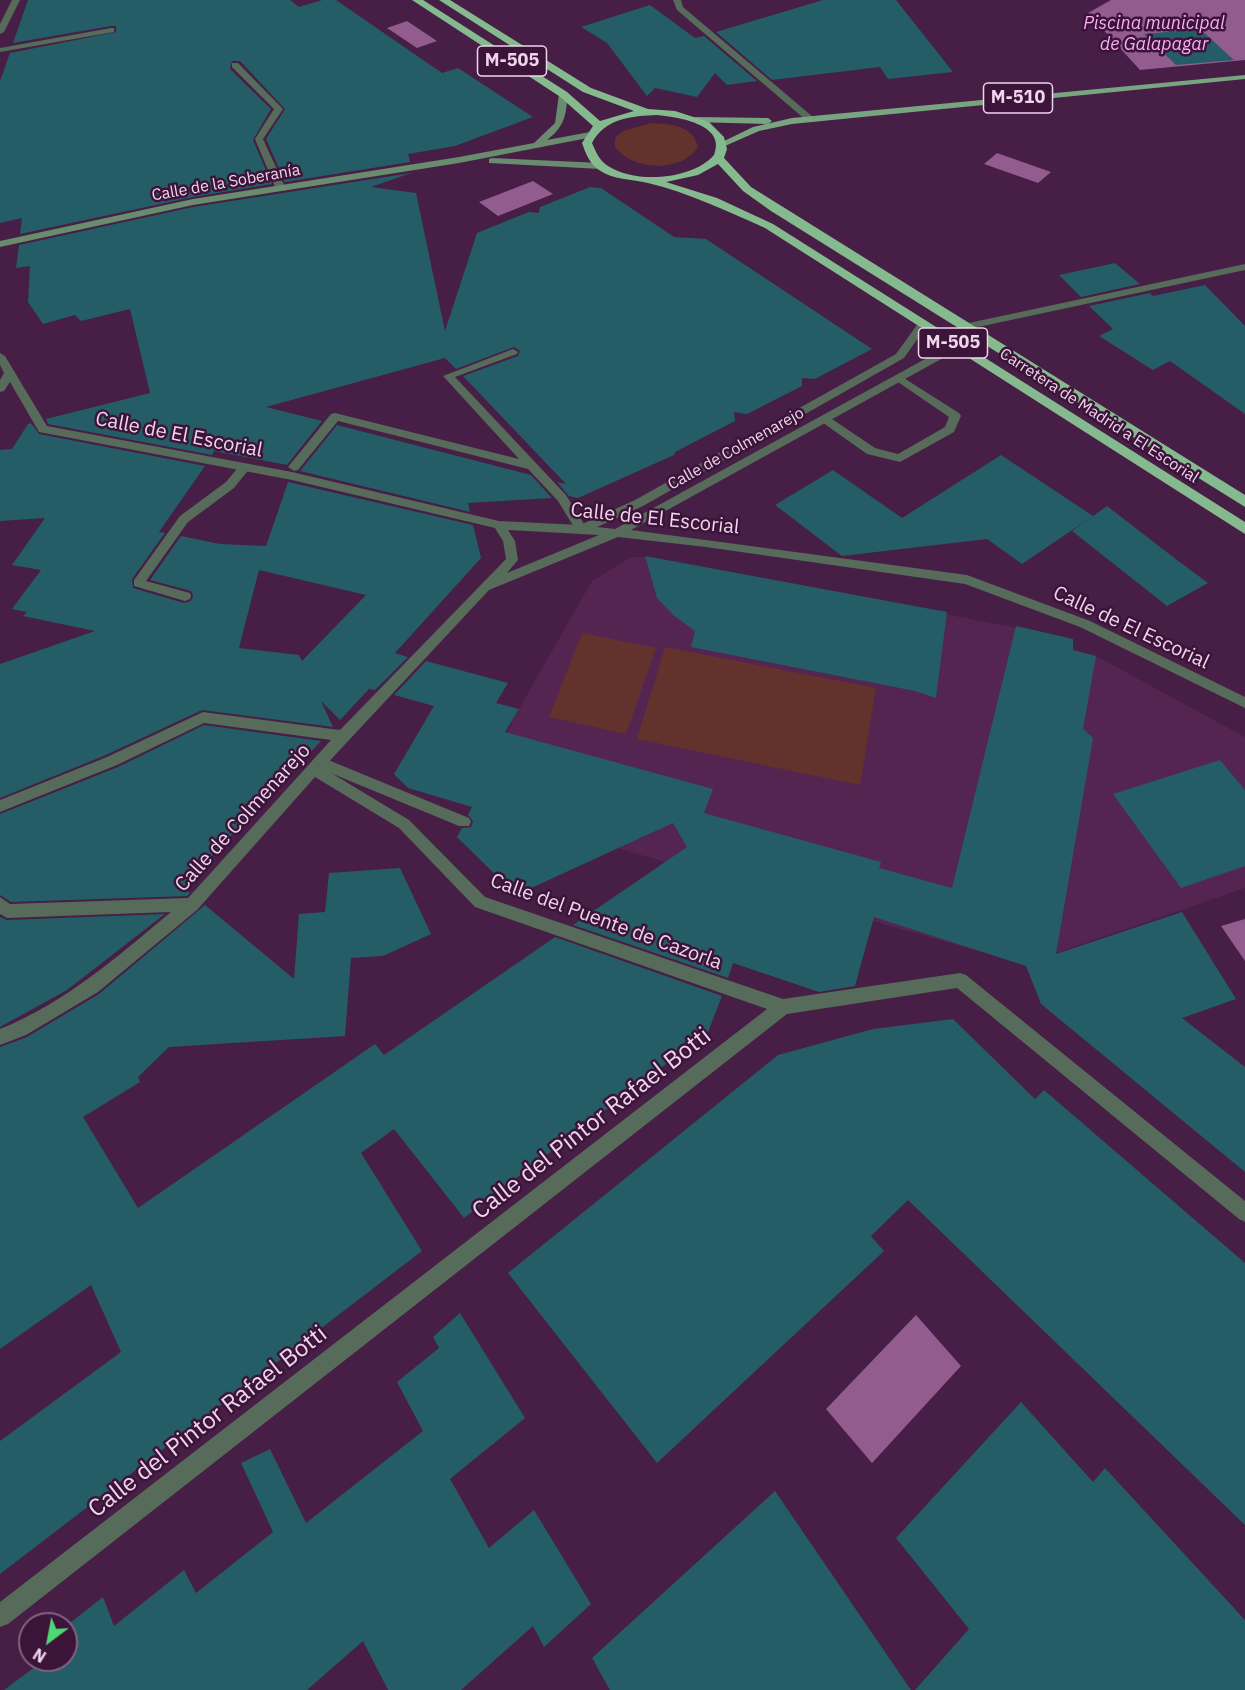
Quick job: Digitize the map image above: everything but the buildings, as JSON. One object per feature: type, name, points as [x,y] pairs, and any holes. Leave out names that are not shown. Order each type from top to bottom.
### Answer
[{"type":"highway","name":"M-505","points":[[417,0],[563,94],[598,126]]},
{"type":"highway","name":"M-505","points":[[444,0],[587,90],[612,101],[649,112]]},
{"type":"highway","name":"M-505","points":[[590,135],[598,126],[626,115],[649,112],[671,113],[696,120],[718,135],[722,144]]},
{"type":"highway","points":[[590,135],[588,151],[601,166]]},
{"type":"highway","points":[[718,158],[722,144]]},
{"type":"highway","name":"M-505","points":[[601,166],[623,176],[650,180],[692,174],[708,167],[718,158]]},
{"type":"highway","name":"Carretera de Madrid a El Escorial","points":[[718,158],[747,189],[775,209],[1245,502]]},
{"type":"highway","name":"Carretera de Madrid a El Escorial","points":[[650,180],[713,200],[769,226],[1245,529]]},
{"type":"main road","name":"M-510","points":[[722,144],[756,129],[792,121],[1245,77]]},
{"type":"main road","points":[[535,146],[555,132],[563,118],[563,94]]},
{"type":"main road","name":"M-510","points":[[696,120],[792,121]]},
{"type":"main road","name":"Calle de la Soberanía","points":[[0,244],[193,202],[459,160],[590,135]]},
{"type":"main road","name":"Calle de la Soberanía","points":[[459,160],[601,166]]},
{"type":"street","points":[[0,32],[16,0]]},
{"type":"street","points":[[677,0],[680,8],[810,119]]},
{"type":"street","points":[[0,50],[111,30]]},
{"type":"street","points":[[234,65],[279,109],[259,138],[280,189]]},
{"type":"street","points":[[964,327],[1245,267]]},
{"type":"street","name":"Calle de Colmenarejo","points":[[581,529],[647,498],[900,356],[923,324]]},
{"type":"street","points":[[513,352],[448,375],[562,498],[581,529]]},
{"type":"street","name":"Calle de Colmenarejo","points":[[484,587],[617,533],[940,355],[968,352]]},
{"type":"street","points":[[0,356],[9,374],[0,389]]},
{"type":"street","name":"Calle de El Escorial","points":[[9,374],[43,429],[244,468],[499,525],[581,529],[706,543],[967,580],[1085,624],[1245,703]]},
{"type":"street","points":[[825,420],[871,451],[900,458],[950,429],[955,416],[899,378]]},
{"type":"street","points":[[294,467],[335,417],[532,466]]},
{"type":"street","points":[[185,596],[138,583],[184,519],[230,485],[244,468]]},
{"type":"street","name":"Calle de Colmenarejo","points":[[0,1037],[20,1029],[92,987],[192,905],[343,736],[512,560],[509,541],[499,525]]},
{"type":"street","points":[[0,806],[112,761],[203,717],[343,736]]},
{"type":"street","points":[[317,766],[464,822]]},
{"type":"street","name":"Calle del Puente de Cazorla","points":[[317,766],[404,824],[480,902],[783,1007]]},
{"type":"street","points":[[0,904],[7,911],[192,905]]},
{"type":"street","name":"Calle del Pintor Rafael Botti","points":[[0,1616],[783,1007],[960,980],[1245,1213]]},
{"type":"shaded area","points":[[651,123],[673,125],[686,130],[698,147],[681,161],[657,166],[633,161],[615,147],[615,138],[623,131]]},
{"type":"shaded area","points":[[631,557],[651,557],[1073,639],[1073,650],[1096,656],[1245,737],[1245,888],[1024,964],[469,806],[519,709],[592,581]]},
{"type":"shaded area","points":[[582,633],[656,648],[626,734],[549,717]]},
{"type":"shaded area","points":[[665,647],[876,688],[860,785],[637,739]]},
{"type":"water","name":"Piscina municipal de Galapagar","points":[[1111,0],[1245,0],[1245,60],[1140,70],[1088,13]]},
{"type":"water","points":[[407,21],[437,41],[417,48],[387,28]]},
{"type":"water","points":[[997,153],[1051,172],[1038,183],[984,164]]},
{"type":"water","points":[[533,181],[553,194],[498,216],[479,202]]},
{"type":"water","points":[[1245,919],[1245,961],[1221,926]]},
{"type":"water","points":[[916,1315],[961,1366],[872,1463],[826,1409]]}]
